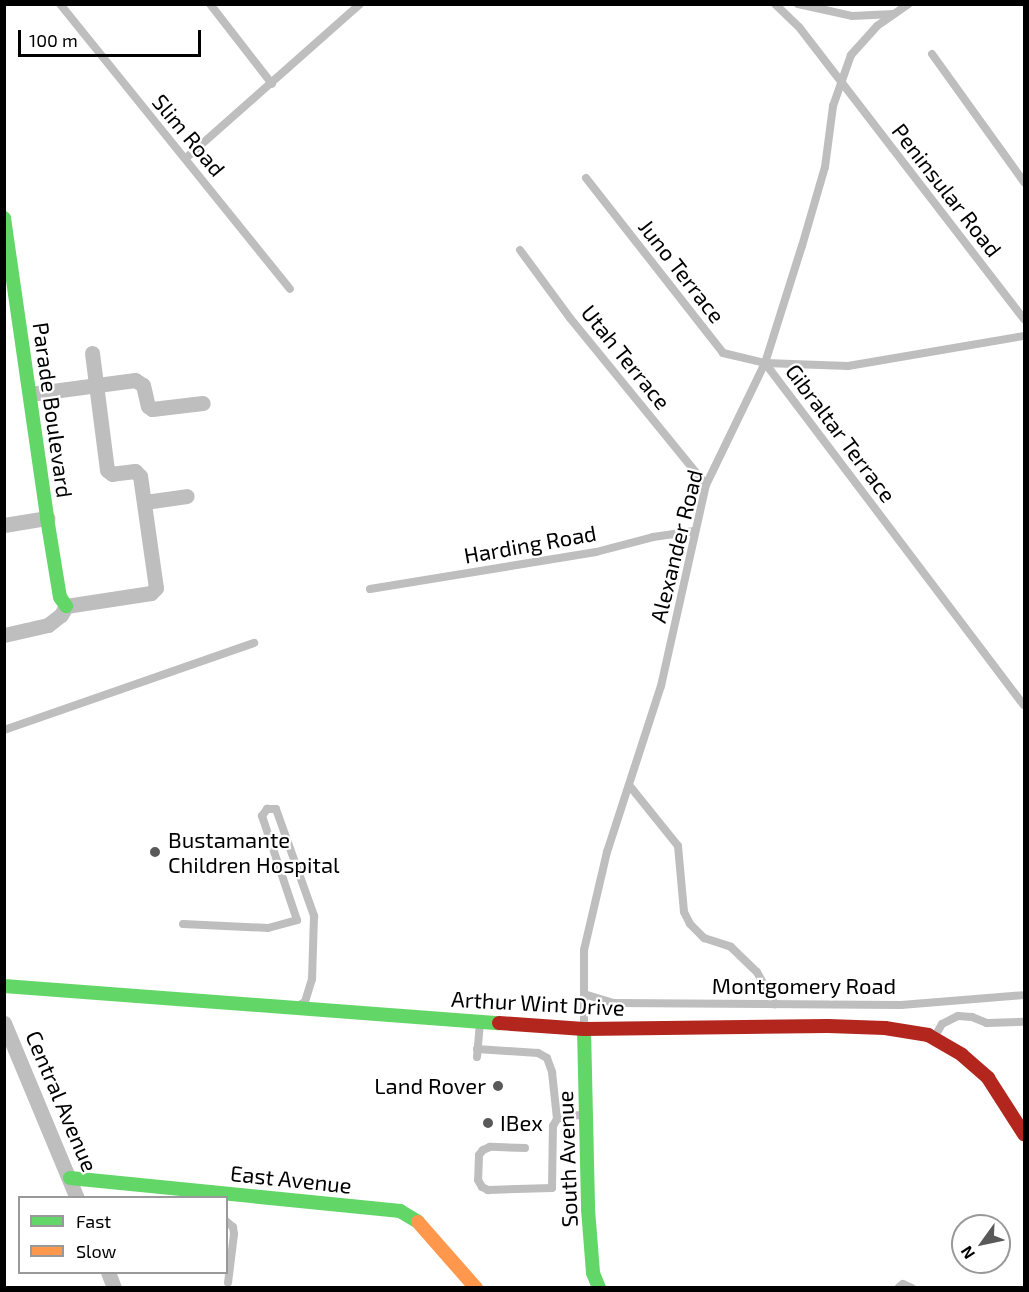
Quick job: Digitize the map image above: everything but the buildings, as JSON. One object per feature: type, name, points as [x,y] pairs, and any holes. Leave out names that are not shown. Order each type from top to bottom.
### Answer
[{"type":"street","name":"Parade Boulevard","points":[[4,218],[11,314],[30,394],[60,597],[66,606]]},
{"type":"street","points":[[4,635],[48,625],[61,615],[66,606],[151,593],[156,588],[145,502],[138,472],[112,474],[107,471],[93,353]]},
{"type":"street","points":[[30,394],[140,381],[148,406],[154,409],[203,403]]},
{"type":"street","points":[[145,502],[187,496]]},
{"type":"street","points":[[4,525],[47,519]]},
{"type":"street","name":"Arthur Wint Drive","points":[[4,986],[584,1029],[828,1026],[885,1028],[934,1038],[962,1055],[988,1078],[1024,1134]]},
{"type":"street","name":"Central Avenue","points":[[4,1023],[78,1196]]},
{"type":"street","name":"South Avenue","points":[[584,1029],[588,1115],[588,1209],[593,1274],[599,1287]]},
{"type":"street","name":"East Avenue","points":[[70,1178],[400,1211],[416,1220],[476,1287]]},
{"type":"lane","name":"Slim Road","points":[[60,4],[290,289]]},
{"type":"lane","points":[[210,4],[272,84]]},
{"type":"lane","points":[[186,158],[360,4]]},
{"type":"lane","points":[[775,4],[799,27],[842,82]]},
{"type":"lane","points":[[798,4],[852,16],[894,14]]},
{"type":"lane","name":"Alexander Road","points":[[584,1029],[584,950],[606,852],[661,686],[706,485],[765,363],[825,167],[833,106],[851,55],[877,26],[909,4]]},
{"type":"lane","points":[[932,54],[1024,182]]},
{"type":"lane","name":"Peninsular Road","points":[[842,82],[1024,319]]},
{"type":"lane","name":"Juno Terrace","points":[[586,178],[723,353],[765,363]]},
{"type":"lane","name":"Utah Terrace","points":[[520,250],[570,318],[706,485]]},
{"type":"lane","name":"Gibraltar Terrace","points":[[765,363],[848,366],[1024,336]]},
{"type":"lane","name":"Gibraltar Terrace","points":[[765,363],[1024,705]]},
{"type":"lane","name":"Harding Road","points":[[370,589],[596,552],[653,537],[696,531]]},
{"type":"lane","points":[[4,730],[254,643]]},
{"type":"lane","points":[[629,785],[678,846],[684,912],[690,924],[704,938],[731,947],[757,972],[775,1004]]},
{"type":"lane","points":[[292,1009],[305,1002],[312,979],[314,916],[281,819],[276,809],[267,809],[262,816],[297,920]]},
{"type":"lane","points":[[183,924],[268,928],[314,916]]},
{"type":"lane","name":"Montgomery Road","points":[[584,994],[614,1003],[901,1005],[1024,995]]},
{"type":"lane","points":[[934,1038],[942,1024],[958,1016],[972,1017],[987,1023],[1024,1022]]},
{"type":"lane","points":[[480,1022],[477,1053],[538,1053],[547,1058],[552,1072],[557,1119],[553,1126],[552,1188],[488,1190],[482,1187],[478,1180],[480,1155],[483,1150],[490,1147],[525,1148]]},
{"type":"lane","points":[[557,1119],[565,1116],[588,1115]]},
{"type":"lane","points":[[228,1223],[233,1227],[234,1234],[228,1283]]},
{"type":"lane","points":[[898,1287],[903,1284],[912,1287]]},
{"type":"traffic: fast","points":[[4,218],[47,518],[60,597],[66,606]]},
{"type":"traffic: fast","points":[[4,986],[499,1023]]},
{"type":"traffic: fast","points":[[584,1029],[588,1209],[593,1273],[599,1288]]},
{"type":"traffic: fast","points":[[70,1178],[400,1211],[418,1222]]},
{"type":"traffic: slow","points":[[418,1222],[476,1288]]},
{"type":"traffic: jam","points":[[499,1023],[584,1029],[828,1026],[885,1028],[928,1035],[962,1055],[988,1078],[1024,1134]]},
{"type":"place","name":"Bustamante Children Hospital","points":[[155,852]]},
{"type":"place","name":"Land Rover","points":[[498,1086]]},
{"type":"place","name":"IBex","points":[[488,1123]]}]
